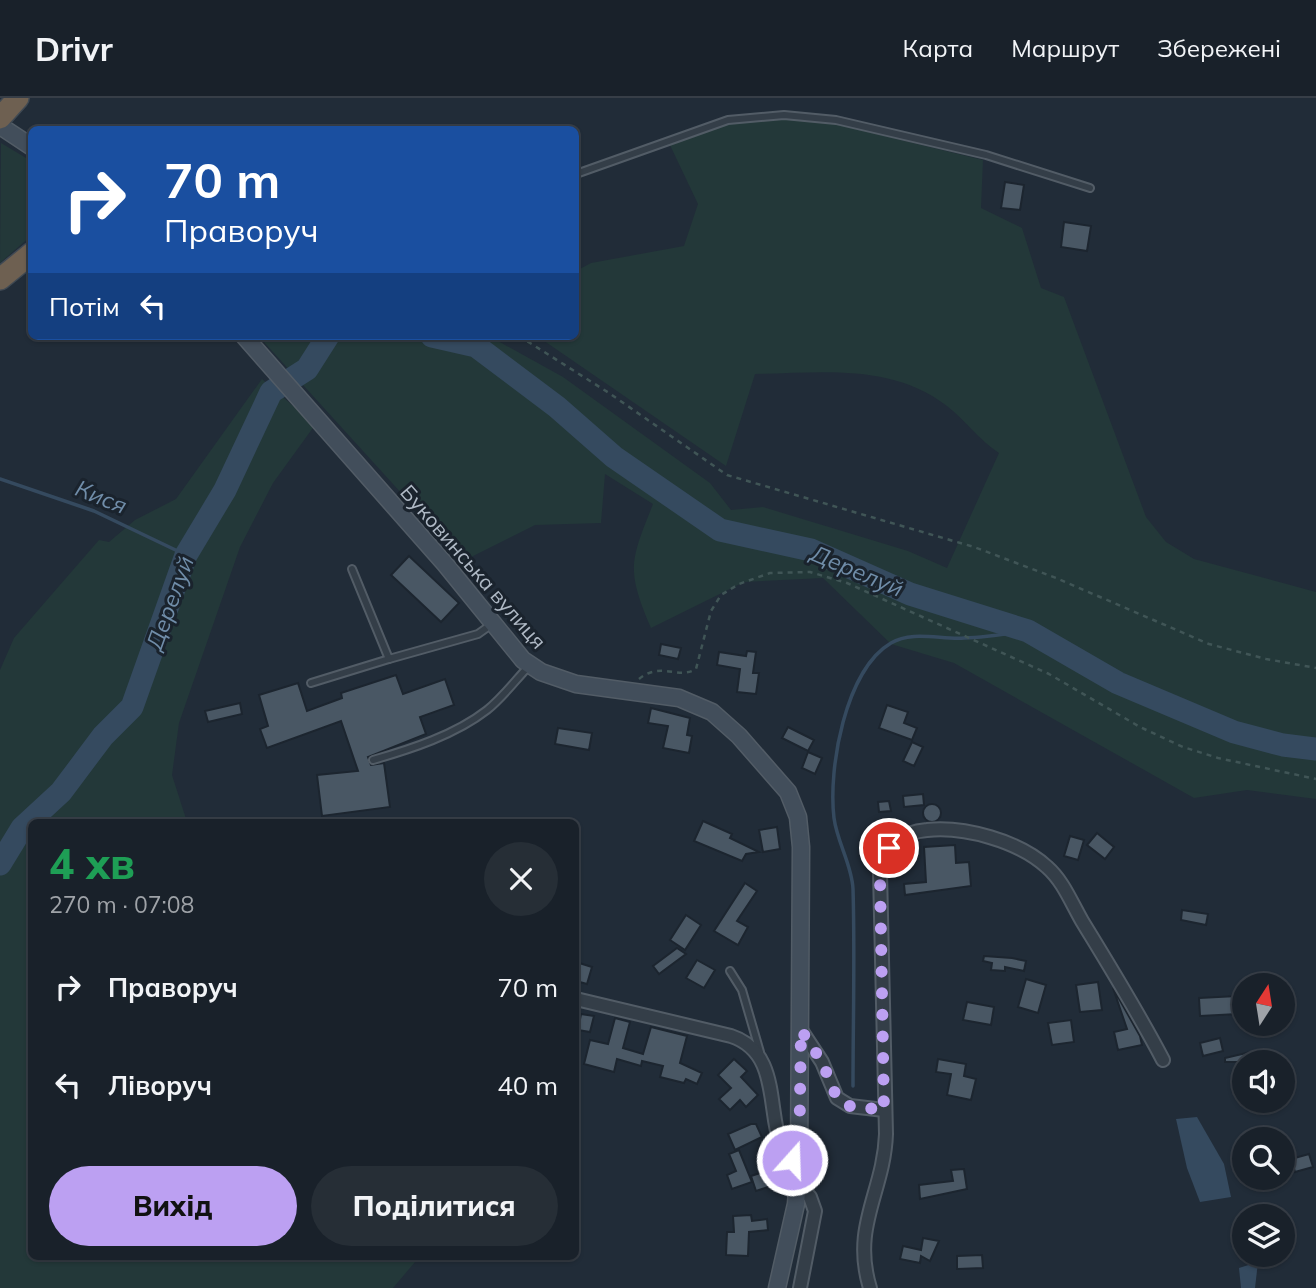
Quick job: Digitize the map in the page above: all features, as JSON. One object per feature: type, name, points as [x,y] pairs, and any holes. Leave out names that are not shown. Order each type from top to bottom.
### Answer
[{"type":"highway","points":[[0,118],[18,98]]},
{"type":"highway","points":[[0,279],[28,256]]},
{"type":"street","points":[[0,126],[28,144]]},
{"type":"street","name":"Буковинська вулиця","points":[[248,340],[445,564],[492,624],[529,665],[576,684],[679,698],[712,712],[739,736],[790,797],[798,817],[801,847],[799,1166],[798,1185],[777,1288]]},
{"type":"street","points":[[870,1288],[865,1268],[864,1238],[868,1210],[885,1152],[880,872],[884,857],[892,844],[915,831],[940,829],[978,836],[1021,850],[1044,864],[1060,881],[1121,981],[1163,1059]]},
{"type":"street","points":[[579,1000],[735,1037],[755,1052],[765,1067],[780,1145],[799,1166]]},
{"type":"street","points":[[801,1030],[822,1062],[837,1098],[850,1106],[884,1110]]},
{"type":"street","points":[[798,1185],[813,1201],[815,1211],[800,1288]]},
{"type":"lane","points":[[579,173],[729,120],[784,115],[836,120],[986,155],[1090,188]]},
{"type":"lane","points":[[352,569],[389,659]]},
{"type":"lane","points":[[311,683],[478,634],[492,624]]},
{"type":"lane","points":[[373,760],[430,740],[467,723],[492,706],[529,665]]},
{"type":"lane","points":[[730,971],[741,989],[765,1067]]},
{"type":"path","points":[[525,340],[609,393],[727,475],[974,547],[1209,643],[1266,659],[1316,668]]},
{"type":"path","points":[[627,691],[641,676],[654,670],[685,672],[696,669],[714,604],[729,589],[770,573],[810,572],[847,583],[1049,674],[1140,727],[1183,747],[1218,758],[1316,779]]},
{"type":"green space","points":[[784,118],[835,124],[983,160],[981,208],[1022,228],[1041,288],[1064,297],[1146,517],[1166,542],[1194,559],[1316,592],[1316,799],[1247,790],[1194,798],[954,663],[891,644],[823,578],[744,582],[651,628],[638,592],[634,566],[639,540],[653,504],[605,474],[601,523],[535,525],[463,561],[263,341],[496,340],[563,377],[710,483],[731,510],[763,507],[908,551],[947,568],[999,453],[947,406],[925,392],[903,383],[855,374],[755,374],[726,466],[543,340],[579,340],[579,269],[591,263],[684,246],[698,204],[669,143],[729,124]]},
{"type":"green space","points":[[1,143],[28,159],[28,238],[0,263]]},
{"type":"green space","points":[[262,379],[315,425],[273,483],[240,547],[179,723],[172,775],[186,819],[28,819],[28,1260],[415,1260],[393,1288],[0,1288],[0,670],[14,638],[99,540],[109,542],[135,520],[176,499]]},
{"type":"water","points":[[1197,1117],[1224,1164],[1231,1197],[1200,1202],[1187,1168],[1176,1119]]},
{"type":"water","points":[[1257,1267],[1255,1288],[1241,1288],[1239,1268]]},
{"type":"building","points":[[1005,182],[1024,185],[1020,210],[1001,208]]},
{"type":"building","points":[[1064,222],[1091,226],[1087,251],[1061,247]]},
{"type":"building","points":[[409,556],[459,603],[441,622],[391,575]]},
{"type":"building","points":[[661,644],[681,648],[678,659],[659,655]]},
{"type":"building","points":[[747,651],[756,652],[753,673],[759,673],[756,694],[737,692],[740,669],[717,665],[719,652],[746,656]]},
{"type":"building","points":[[396,675],[403,694],[445,679],[454,705],[420,717],[426,734],[368,757],[371,765],[384,763],[390,807],[322,816],[317,775],[358,771],[341,721],[267,748],[260,729],[268,726],[259,695],[298,683],[307,711],[342,698],[341,693]]},
{"type":"building","points":[[240,703],[242,714],[208,722],[205,711]]},
{"type":"building","points":[[887,705],[908,712],[904,723],[917,728],[912,740],[879,728]]},
{"type":"building","points":[[651,708],[690,718],[687,735],[692,736],[689,753],[663,748],[668,726],[648,723]]},
{"type":"building","points":[[788,727],[814,740],[808,751],[782,738]]},
{"type":"building","points":[[558,728],[592,733],[589,750],[555,744]]},
{"type":"building","points":[[912,742],[923,747],[914,766],[903,761]]},
{"type":"building","points":[[808,752],[822,758],[815,774],[802,768]]},
{"type":"building","points":[[923,794],[924,805],[904,807],[903,796]]},
{"type":"building","points":[[889,801],[891,811],[879,812],[878,802]]},
{"type":"building","points":[[932,804],[938,807],[941,813],[938,819],[932,822],[926,819],[923,813],[926,807]]},
{"type":"building","points":[[703,821],[732,834],[730,838],[759,852],[746,854],[742,861],[694,841]]},
{"type":"building","points":[[777,827],[780,849],[763,852],[759,830]]},
{"type":"building","points":[[1097,833],[1114,847],[1105,859],[1087,845]]},
{"type":"building","points":[[1070,836],[1084,840],[1078,860],[1064,856]]},
{"type":"building","points":[[955,845],[956,863],[969,862],[971,886],[905,895],[904,884],[926,882],[924,847]]},
{"type":"building","points":[[745,883],[757,891],[737,921],[748,927],[738,945],[714,931]]},
{"type":"building","points":[[1182,910],[1208,914],[1206,925],[1181,920]]},
{"type":"building","points":[[686,915],[701,925],[685,950],[670,940]]},
{"type":"building","points":[[677,948],[686,954],[659,974],[653,966]]},
{"type":"building","points":[[984,956],[1026,961],[1024,971],[1005,967],[1005,971],[991,970],[992,963],[983,961]]},
{"type":"building","points":[[697,960],[715,970],[704,988],[686,978]]},
{"type":"building","points":[[579,963],[592,967],[587,984],[579,982]]},
{"type":"building","points":[[1026,979],[1046,985],[1038,1013],[1018,1007]]},
{"type":"building","points":[[1098,982],[1102,1010],[1080,1012],[1076,985]]},
{"type":"building","points":[[1113,988],[1140,1036],[1142,1045],[1118,1050],[1114,1032],[1127,1029]]},
{"type":"building","points":[[1232,996],[1232,1014],[1200,1016],[1199,998]]},
{"type":"building","points":[[967,1002],[994,1007],[991,1025],[963,1020]]},
{"type":"building","points":[[581,1014],[594,1016],[590,1032],[579,1030]]},
{"type":"building","points":[[615,1018],[630,1022],[623,1048],[643,1054],[651,1027],[687,1036],[680,1063],[702,1073],[697,1084],[686,1079],[684,1083],[660,1077],[663,1066],[642,1061],[641,1066],[617,1059],[614,1072],[584,1064],[590,1040],[608,1044]]},
{"type":"building","points":[[1071,1020],[1074,1042],[1052,1045],[1048,1023]]},
{"type":"building","points":[[1220,1038],[1223,1051],[1203,1056],[1200,1043]]},
{"type":"building","points":[[1232,1056],[1232,1062],[1225,1062],[1225,1058]]},
{"type":"building","points":[[734,1059],[747,1071],[741,1077],[758,1095],[746,1107],[740,1100],[730,1110],[719,1099],[731,1088],[718,1075]]},
{"type":"building","points":[[938,1059],[966,1064],[964,1076],[976,1079],[971,1100],[947,1095],[951,1074],[936,1072]]},
{"type":"building","points":[[756,1124],[762,1137],[735,1150],[728,1134]]},
{"type":"building","points":[[739,1150],[752,1182],[732,1189],[727,1175],[736,1171],[729,1154]]},
{"type":"building","points":[[1309,1154],[1313,1167],[1295,1172],[1295,1158]]},
{"type":"building","points":[[964,1169],[967,1189],[920,1199],[919,1185],[953,1181],[951,1170]]},
{"type":"building","points":[[769,1170],[774,1185],[756,1191],[751,1176]]},
{"type":"building","points":[[751,1215],[752,1221],[767,1219],[768,1230],[749,1232],[748,1256],[726,1255],[727,1232],[734,1232],[733,1216]]},
{"type":"building","points":[[923,1238],[939,1241],[930,1261],[921,1256],[920,1263],[900,1259],[903,1246],[921,1250]]},
{"type":"building","points":[[982,1255],[983,1268],[957,1269],[957,1256]]},
{"type":"waterway","name":"Дерелуй","points":[[32,819],[61,792],[103,736],[132,707],[186,555],[225,490],[271,392],[307,369],[325,340]]},
{"type":"waterway","name":"Дерелуй","points":[[450,340],[476,346],[557,407],[614,457],[720,530],[811,550],[910,594],[1028,631],[1118,683],[1234,732],[1283,745],[1316,749]]},
{"type":"waterway","name":"Кися","points":[[0,479],[94,511],[186,555]]},
{"type":"waterway","points":[[853,1086],[853,889],[834,818],[833,798],[837,748],[851,697],[875,656],[899,639],[918,636],[972,638],[1028,631]]},
{"type":"waterway","name":"Дерелуй","points":[[0,864],[28,822]]},
{"type":"route","points":[[792,1160],[799,1166],[801,1030],[822,1062],[837,1098],[844,1104],[857,1108],[884,1110],[880,878],[884,857],[889,848]]}]
